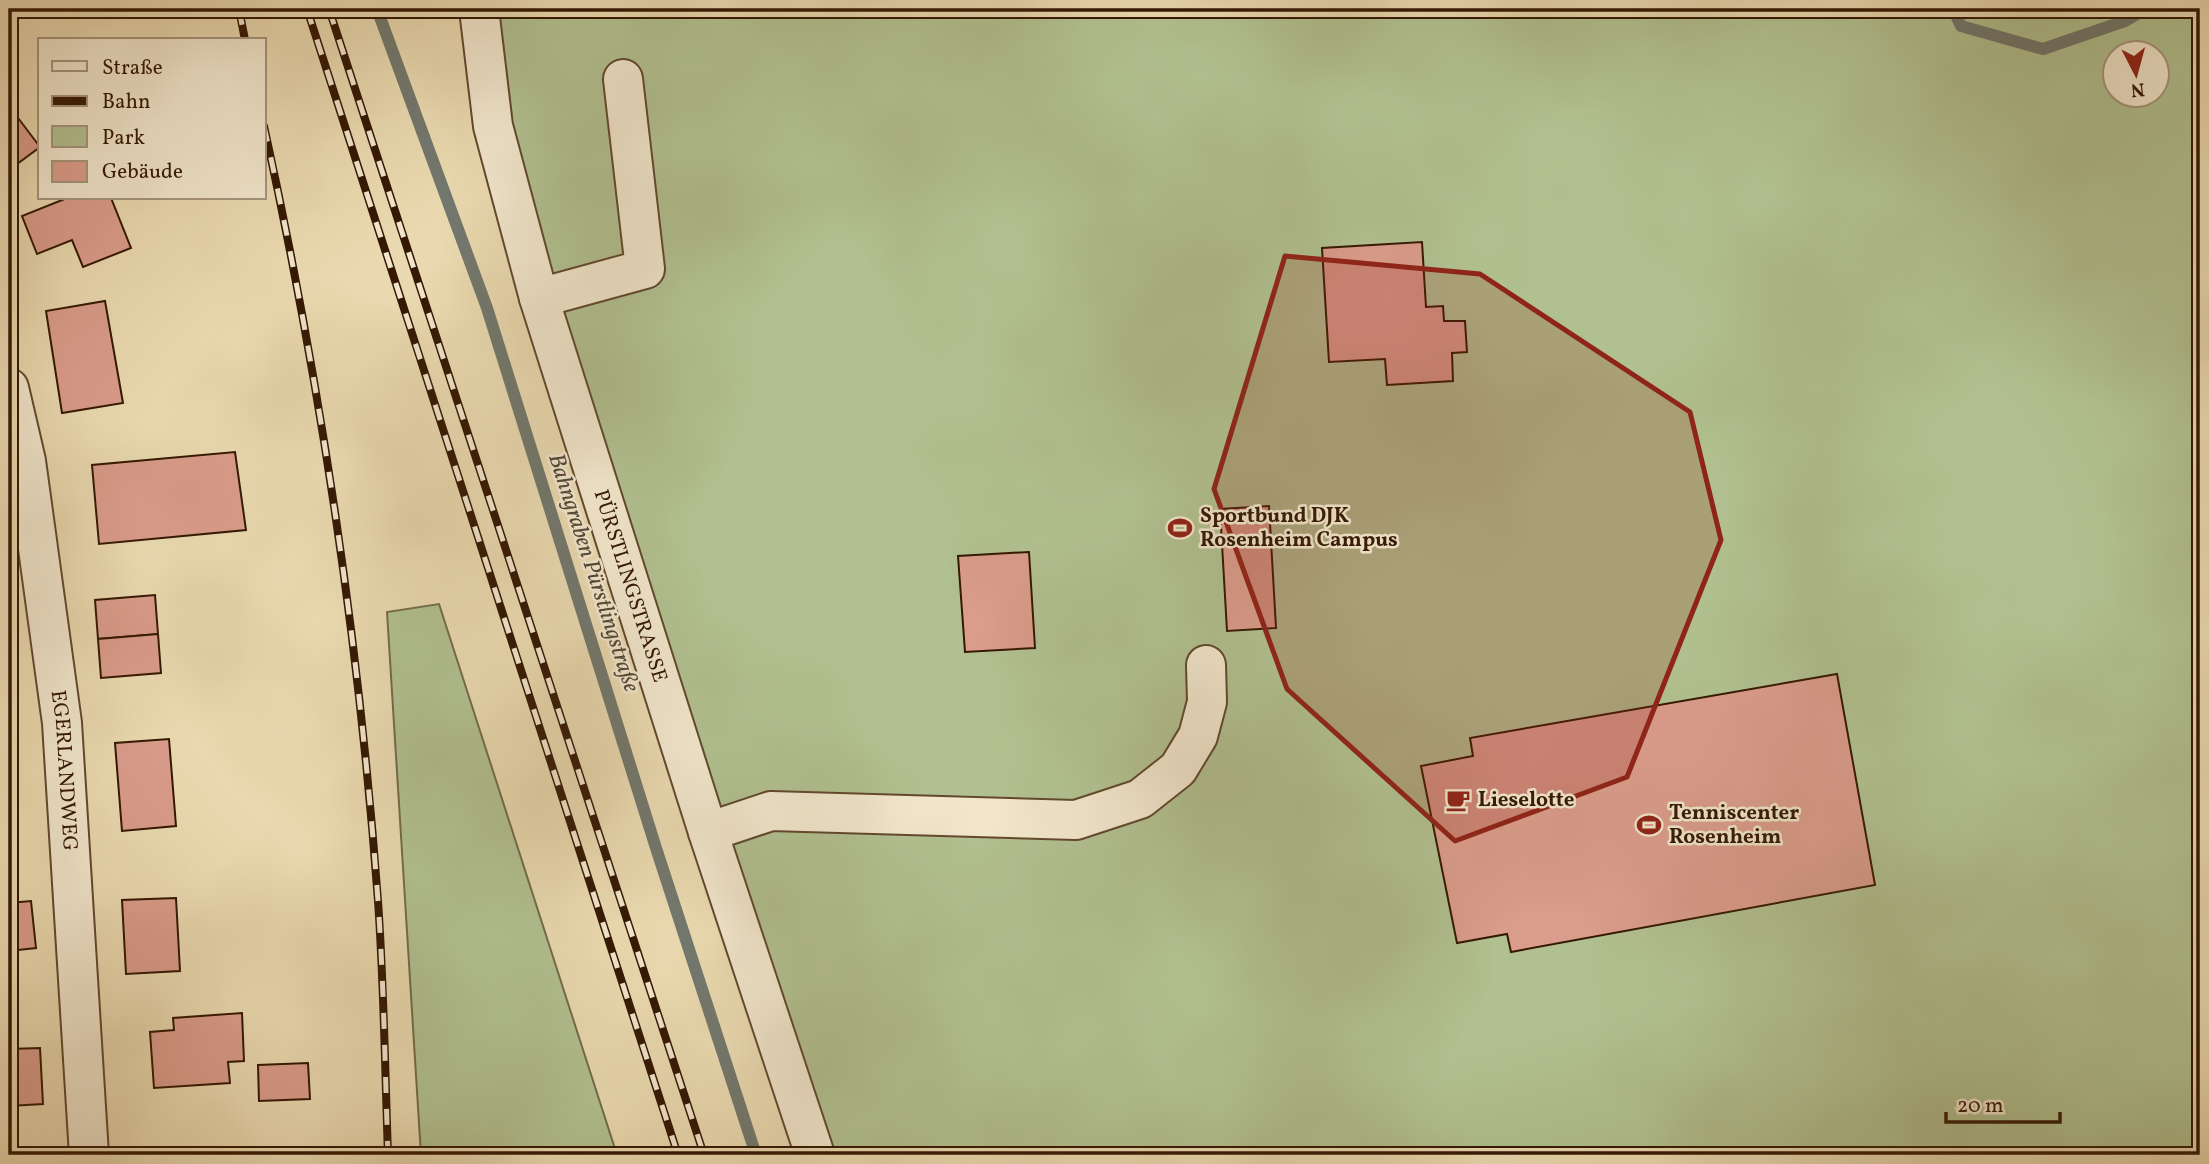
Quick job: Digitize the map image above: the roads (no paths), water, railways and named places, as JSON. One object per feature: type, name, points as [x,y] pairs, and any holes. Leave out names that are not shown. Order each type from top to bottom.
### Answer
[{"type":"street","name":"PÜRSTLINGSTRASSE","points":[[480,9],[493,126],[538,298],[708,832],[815,1155]]},
{"type":"street","points":[[538,298],[645,269],[623,79]]},
{"type":"street","name":"EGERLANDWEG","points":[[9,388],[26,461],[62,723],[89,1155]]},
{"type":"street","points":[[708,832],[771,811],[1076,820],[1140,799],[1178,769],[1198,736],[1207,702],[1206,666]]},
{"type":"waterway","name":"Bahngraben Pürstlingstraße","points":[[377,9],[487,308],[656,848],[756,1155]]},
{"type":"waterway","points":[[1953,9],[1961,26],[2043,49],[2125,21],[2145,9]]},
{"type":"railway","points":[[239,9],[245,38]]},
{"type":"railway","points":[[307,9],[678,1155]]},
{"type":"railway","points":[[329,9],[704,1155]]},
{"type":"railway","points":[[266,136],[320,415],[360,706],[378,901],[388,1155]]},
{"type":"place","name":"Sportbund DJK Rosenheim Campus","points":[[1180,528]]},
{"type":"place","name":"Lieselotte","points":[[1458,800]]},
{"type":"place","name":"Tenniscenter Rosenheim","points":[[1649,825]]}]
